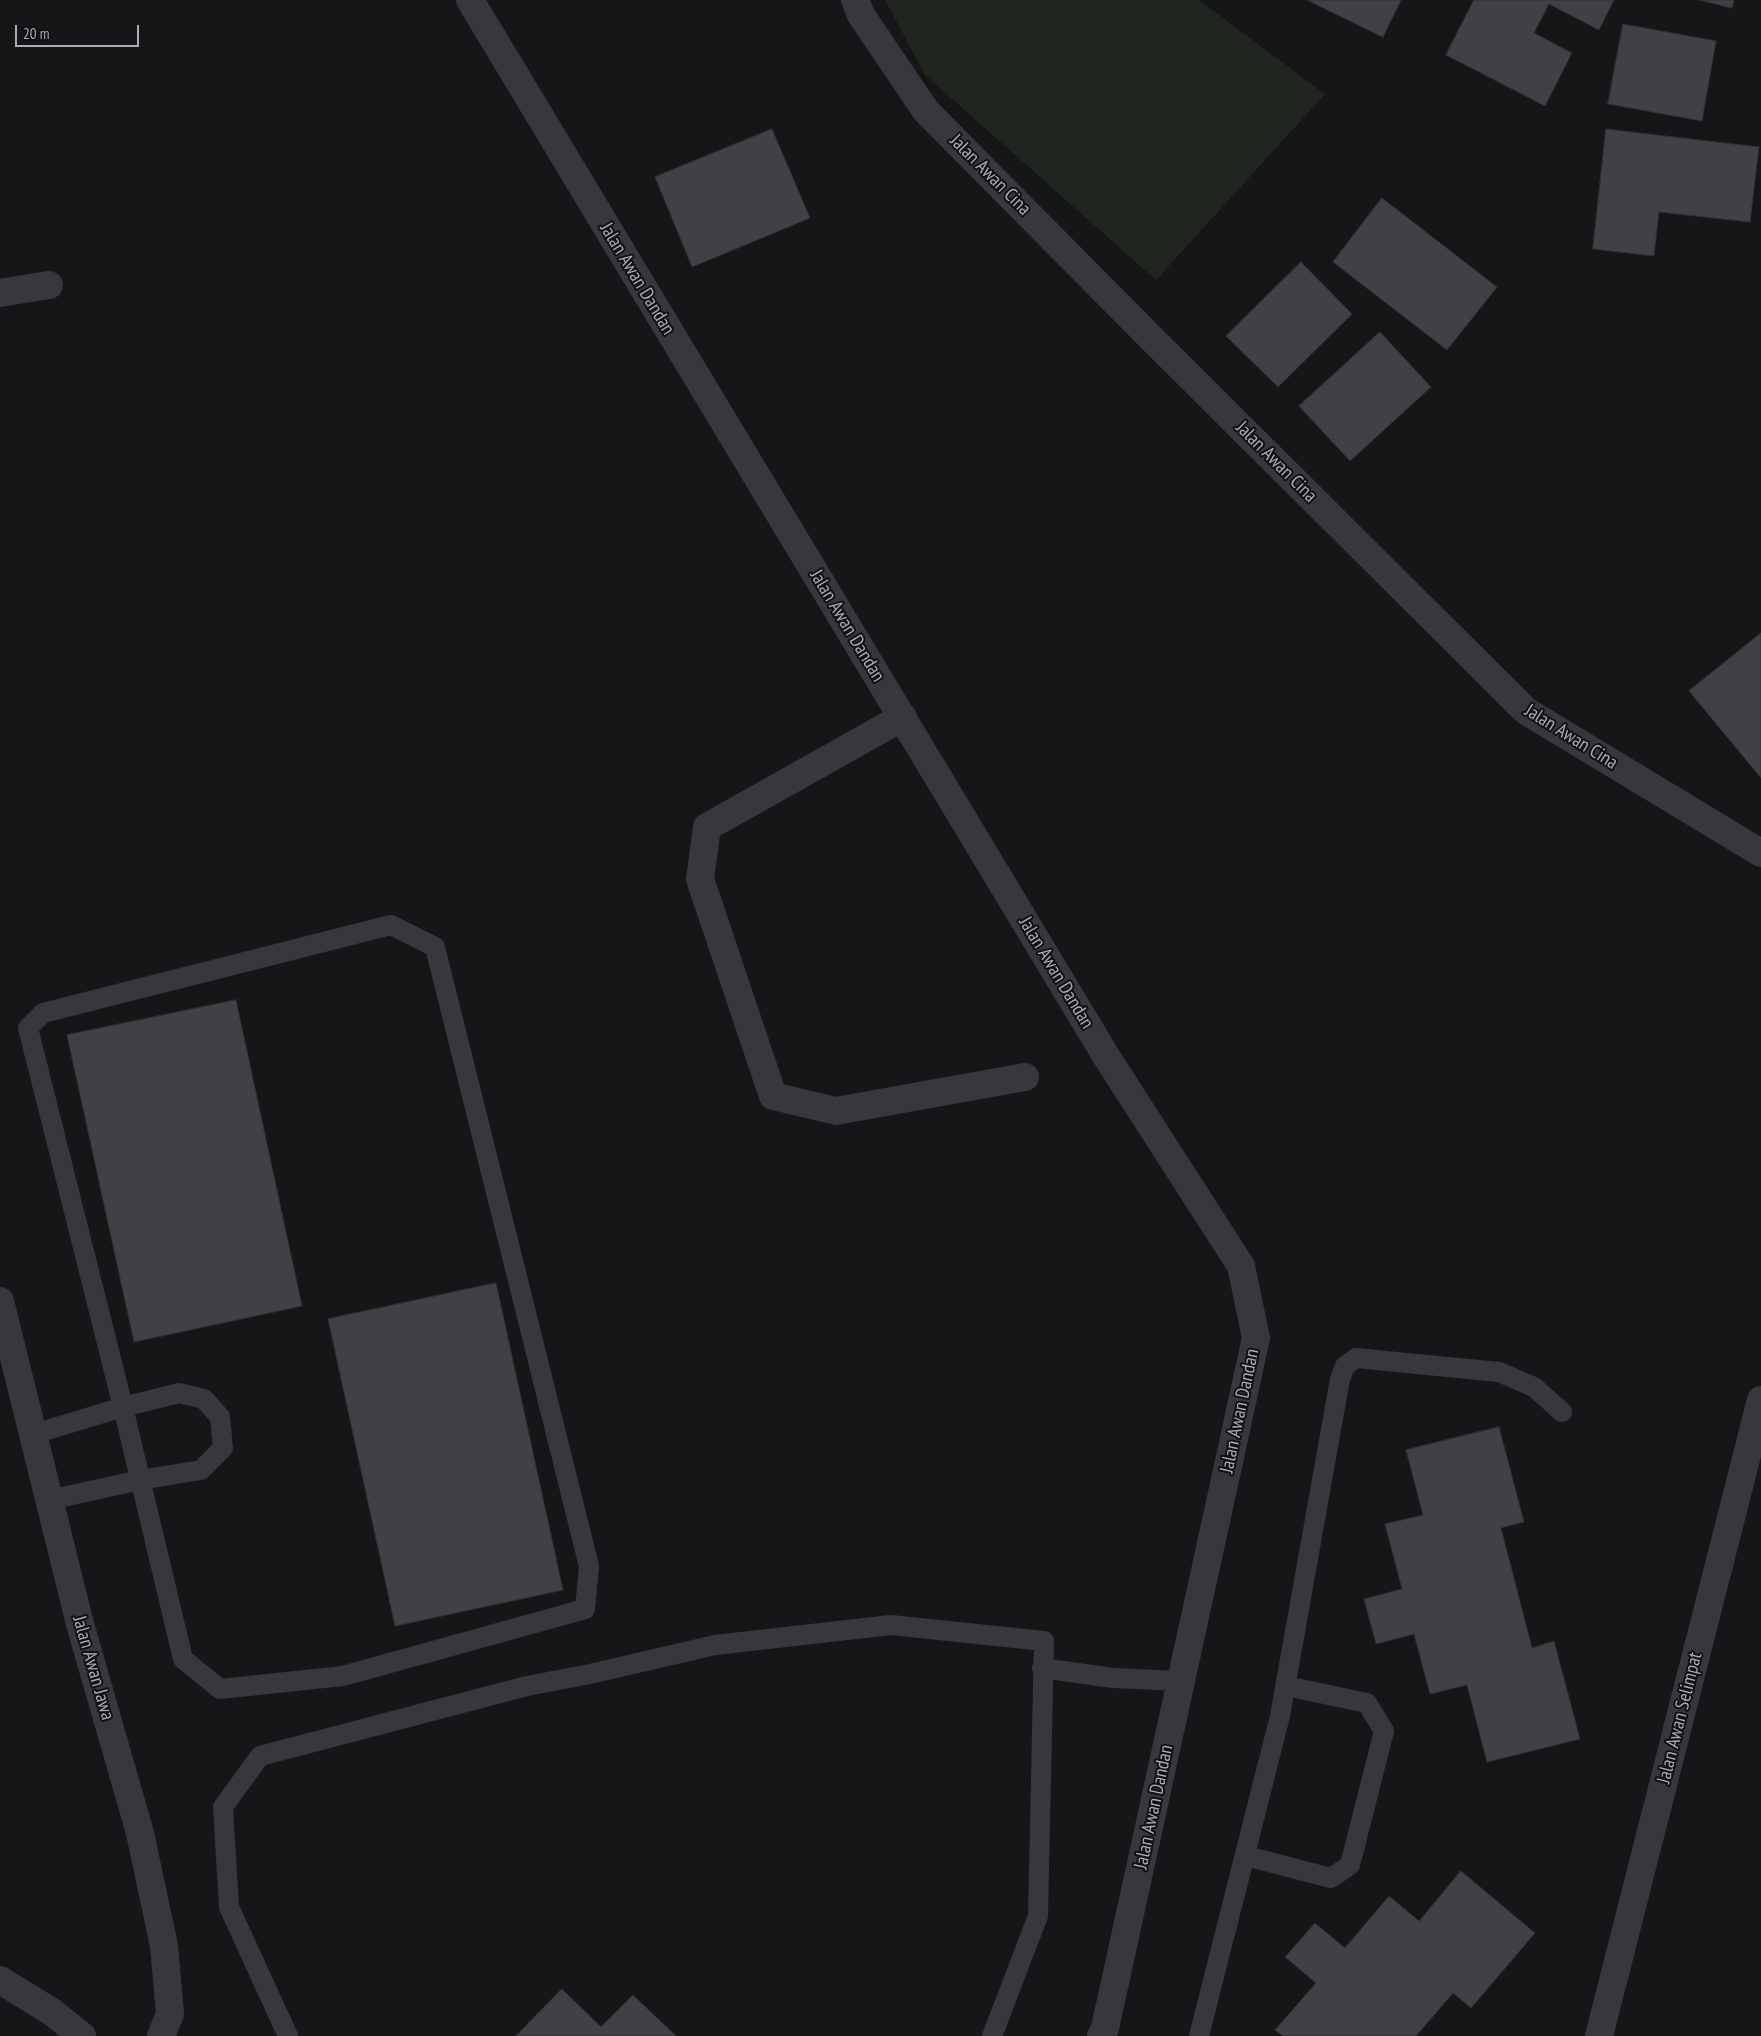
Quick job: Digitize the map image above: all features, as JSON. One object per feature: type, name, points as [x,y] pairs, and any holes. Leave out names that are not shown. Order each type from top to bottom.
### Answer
[{"type":"street","name":"Jalan Awan Dandan","points":[[470,0],[1106,1056],[1241,1266],[1256,1338],[1105,2028],[1100,2036]]},
{"type":"street","name":"Jalan Awan Cina","points":[[855,0],[862,16],[926,111],[1150,338],[1526,711],[1761,853]]},
{"type":"street","points":[[0,293],[49,285]]},
{"type":"street","points":[[903,717],[707,827],[700,879],[773,1096],[836,1111],[1025,1077]]},
{"type":"street","name":"Jalan Awan Jawa","points":[[0,1301],[80,1624],[140,1833],[164,1946],[170,2014],[161,2036]]},
{"type":"street","name":"Jalan Awan Selimpat","points":[[1600,2036],[1761,1400]]},
{"type":"street","points":[[0,1980],[52,2012],[82,2036]]},
{"type":"lane","points":[[391,925],[435,947],[589,1566],[585,1609],[343,1676],[220,1689],[182,1659],[123,1407],[28,1028],[43,1013],[391,925]]},
{"type":"lane","points":[[1200,2036],[1280,1716],[1340,1379],[1345,1366],[1356,1358],[1499,1372],[1534,1387],[1562,1412]]},
{"type":"lane","points":[[34,1434],[123,1407],[179,1393],[204,1399],[220,1418],[223,1448],[201,1470],[140,1480],[49,1500]]},
{"type":"lane","points":[[288,2036],[229,1907],[223,1807],[260,1756],[527,1686],[590,1674],[715,1645],[890,1624],[1044,1641],[1038,1916],[992,2036]]},
{"type":"lane","points":[[1042,1668],[1113,1678],[1181,1682]]},
{"type":"lane","points":[[1246,1856],[1332,1878],[1350,1865],[1384,1730],[1367,1703],[1286,1686]]},
{"type":"shaded area","points":[[885,0],[1199,0],[1325,94],[1156,280],[925,75]]},
{"type":"building","points":[[1307,0],[1401,0],[1383,37]]},
{"type":"building","points":[[1474,0],[1614,0],[1599,30],[1549,4],[1534,33],[1572,53],[1545,106],[1446,55]]},
{"type":"building","points":[[1700,0],[1734,0],[1732,8]]},
{"type":"building","points":[[1623,24],[1716,41],[1702,121],[1608,104]]},
{"type":"building","points":[[772,129],[810,218],[692,267],[655,177]]},
{"type":"building","points":[[1606,129],[1759,147],[1750,222],[1659,212],[1654,256],[1593,249]]},
{"type":"building","points":[[1382,198],[1497,287],[1447,350],[1333,262]]},
{"type":"building","points":[[1301,262],[1352,314],[1278,387],[1226,336]]},
{"type":"building","points":[[1380,332],[1431,387],[1350,461],[1299,406]]},
{"type":"building","points":[[1761,633],[1761,778],[1689,691]]},
{"type":"building","points":[[236,1000],[302,1306],[134,1342],[67,1035]]},
{"type":"building","points":[[496,1283],[563,1590],[395,1626],[328,1319]]},
{"type":"building","points":[[1499,1427],[1524,1522],[1501,1528],[1532,1648],[1554,1641],[1580,1739],[1487,1762],[1467,1685],[1430,1694],[1414,1634],[1376,1644],[1364,1599],[1402,1589],[1385,1524],[1423,1515],[1406,1450]]},
{"type":"building","points":[[1461,1871],[1535,1933],[1471,2008],[1453,1993],[1416,2036],[1283,2036],[1275,2030],[1316,1983],[1285,1957],[1315,1923],[1345,1948],[1389,1896],[1419,1921]]},
{"type":"building","points":[[562,1989],[601,2027],[633,1995],[676,2036],[516,2036]]}]
